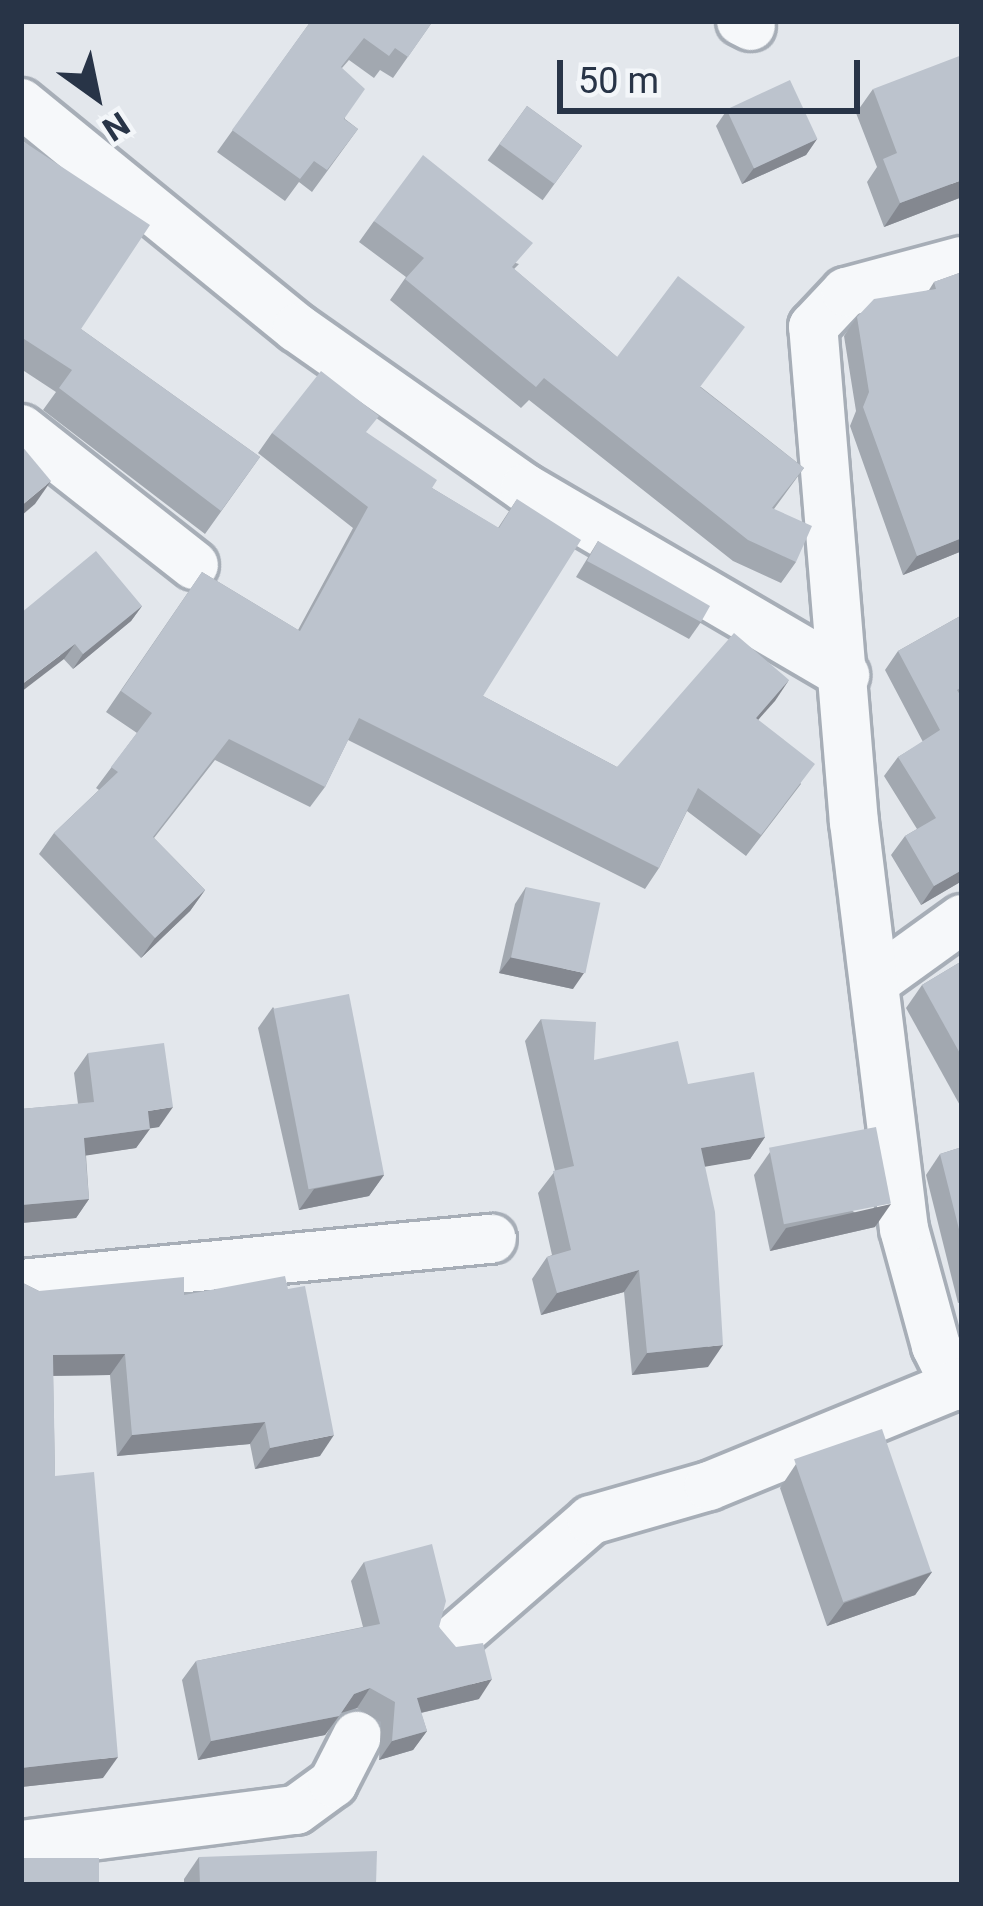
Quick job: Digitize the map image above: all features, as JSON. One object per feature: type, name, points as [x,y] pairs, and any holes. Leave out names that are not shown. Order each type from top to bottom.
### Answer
[{"type":"street","points":[[21,103],[297,328],[524,488],[845,674]]},
{"type":"street","points":[[453,1640],[591,1520],[730,1478],[959,1384],[904,1229],[854,823],[813,327],[846,292],[962,260]]},
{"type":"street","points":[[21,429],[194,565]]},
{"type":"street","points":[[876,981],[962,920]]},
{"type":"street","points":[[21,1284],[492,1239]]},
{"type":"street","points":[[21,1845],[296,1810],[333,1783],[358,1736]]},
{"type":"building","points":[[311,21],[433,21],[408,57],[395,48],[389,56],[364,38],[341,67],[365,89],[344,119],[358,129],[327,170],[314,161],[300,179],[232,130]]},
{"type":"building","points":[[962,55],[962,180],[900,203],[883,159],[897,153],[873,89]]},
{"type":"building","points":[[790,80],[817,139],[754,168],[727,110]]},
{"type":"building","points":[[527,106],[582,146],[554,184],[499,144]]},
{"type":"building","points":[[21,140],[150,225],[81,329],[260,457],[221,511],[59,388],[72,370],[21,337]]},
{"type":"building","points":[[423,155],[533,243],[512,267],[617,357],[678,276],[745,327],[700,387],[804,468],[772,508],[812,526],[796,562],[748,540],[544,378],[536,387],[405,279],[424,258],[374,221]]},
{"type":"building","points":[[962,272],[962,538],[917,556],[863,407],[869,392],[857,317],[874,299],[936,289],[934,282]]},
{"type":"building","points":[[321,371],[379,416],[366,432],[437,480],[432,488],[499,528],[517,499],[581,540],[483,696],[617,767],[734,633],[789,680],[756,718],[815,764],[761,835],[698,788],[659,868],[359,718],[325,787],[229,739],[153,837],[205,890],[155,938],[54,833],[118,772],[111,767],[152,713],[121,691],[202,572],[300,631],[368,507],[272,433]]},
{"type":"building","points":[[21,445],[51,481],[21,506]]},
{"type":"building","points":[[598,541],[710,606],[701,622],[587,561]]},
{"type":"building","points":[[96,551],[142,606],[83,654],[75,644],[21,685],[21,613]]},
{"type":"building","points":[[962,615],[962,687],[957,690],[962,698],[962,870],[934,886],[905,836],[936,818],[898,757],[940,730],[898,651]]},
{"type":"building","points":[[526,887],[600,903],[585,973],[511,957]]},
{"type":"building","points":[[962,961],[962,1057],[922,985]]},
{"type":"building","points":[[349,994],[384,1175],[309,1189],[273,1009]]},
{"type":"building","points":[[541,1019],[596,1022],[594,1060],[678,1041],[688,1084],[754,1072],[765,1137],[701,1148],[715,1212],[723,1345],[647,1353],[639,1270],[557,1293],[547,1257],[571,1250],[553,1171],[574,1166]]},
{"type":"building","points":[[164,1043],[173,1107],[148,1111],[150,1129],[84,1138],[89,1199],[21,1205],[21,1109],[94,1102],[88,1053]]},
{"type":"building","points":[[876,1127],[891,1204],[784,1224],[769,1148]]},
{"type":"building","points":[[962,1147],[962,1241],[940,1154]]},
{"type":"building","points":[[285,1276],[288,1289],[305,1286],[334,1435],[270,1448],[265,1422],[132,1435],[125,1354],[53,1355],[55,1476],[94,1472],[118,1757],[21,1768],[21,1282],[39,1291],[184,1277],[184,1295]]},
{"type":"building","points":[[882,1429],[931,1572],[843,1602],[794,1459]]},
{"type":"building","points":[[432,1544],[446,1601],[439,1627],[456,1647],[483,1643],[492,1679],[417,1698],[427,1731],[392,1741],[395,1702],[370,1688],[354,1694],[339,1716],[211,1741],[196,1661],[380,1624],[364,1562]]},
{"type":"building","points":[[377,1851],[376,1885],[200,1885],[199,1857]]},
{"type":"building","points":[[21,1858],[99,1858],[99,1885],[21,1885]]}]
